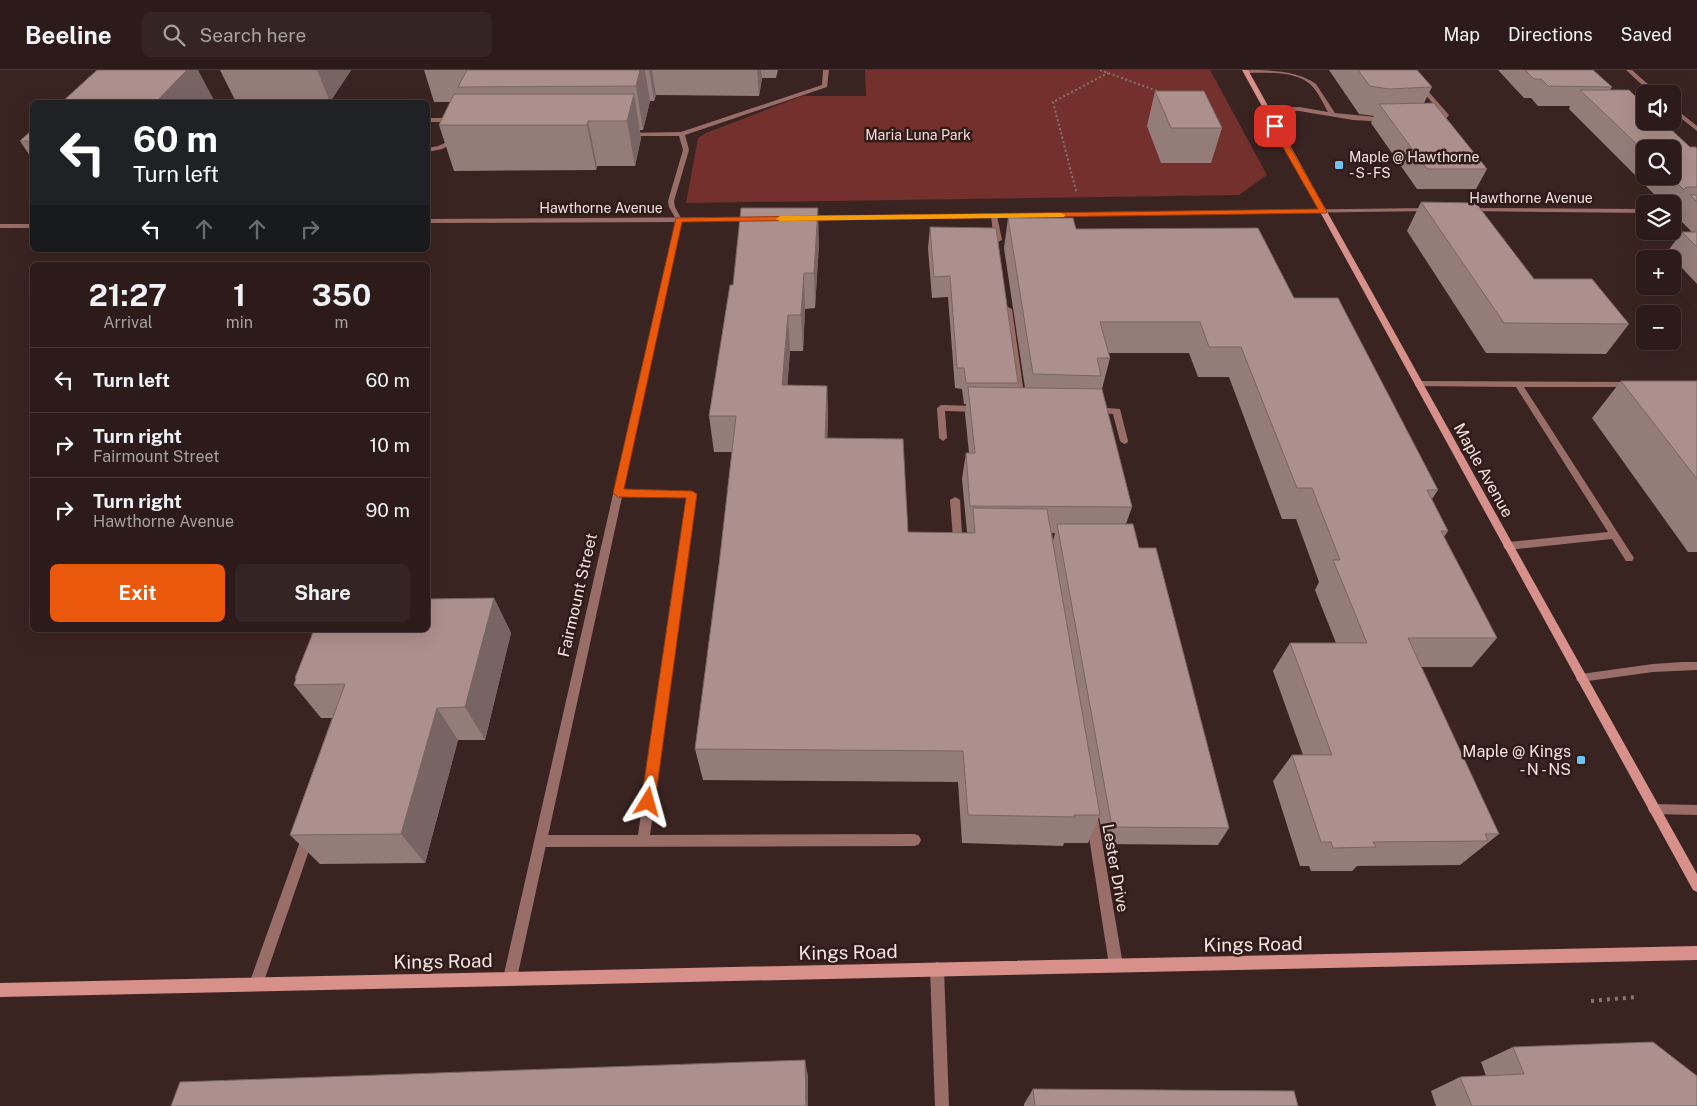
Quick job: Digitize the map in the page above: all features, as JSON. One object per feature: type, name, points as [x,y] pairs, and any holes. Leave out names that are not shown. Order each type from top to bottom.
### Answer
[{"type":"main road","name":"Maple Avenue","points":[[1245,71],[1697,886]]},
{"type":"main road","name":"Kings Road","points":[[0,990],[1697,953]]},
{"type":"street","points":[[624,134],[682,134],[825,86],[826,70]]},
{"type":"street","points":[[1629,70],[1646,85]]},
{"type":"street","points":[[1245,71],[1276,71],[1299,76],[1312,83],[1333,115]]},
{"type":"street","points":[[1417,81],[1446,116],[1437,120],[1428,120]]},
{"type":"street","points":[[1266,110],[1298,109],[1333,115],[1394,120]]},
{"type":"street","points":[[1681,116],[1697,130]]},
{"type":"street","points":[[430,120],[443,120],[461,132],[450,144],[430,149]]},
{"type":"street","points":[[679,220],[672,207],[672,200],[686,150],[682,134]]},
{"type":"street","points":[[797,218],[1438,210]]},
{"type":"street","name":"Hawthorne Avenue","points":[[1458,210],[1636,211]]},
{"type":"street","points":[[1681,211],[1697,211]]},
{"type":"street","points":[[994,216],[999,246]]},
{"type":"street","name":"Hawthorne Avenue","points":[[430,222],[758,219]]},
{"type":"street","name":"Fairmount Street","points":[[510,978],[679,220]]},
{"type":"street","points":[[0,226],[30,226]]},
{"type":"street","points":[[1007,304],[1022,410],[1013,409]]},
{"type":"street","points":[[1418,384],[1637,384]]},
{"type":"street","points":[[1518,384],[1629,558]]},
{"type":"street","points":[[943,438],[941,408],[986,409]]},
{"type":"street","points":[[1086,410],[1117,411],[1124,441]]},
{"type":"street","points":[[618,493],[692,494],[642,841]]},
{"type":"street","points":[[955,500],[958,538],[977,538]]},
{"type":"street","points":[[1508,546],[1614,535]]},
{"type":"street","points":[[1581,678],[1642,671],[1664,665],[1697,666]]},
{"type":"street","name":"Lester Drive","points":[[1090,810],[1116,965]]},
{"type":"street","points":[[1654,810],[1697,810]]},
{"type":"street","points":[[256,984],[311,828]]},
{"type":"street","points":[[541,841],[915,840]]},
{"type":"street","points":[[937,969],[942,1106]]},
{"type":"path","points":[[1100,70],[1161,92]]},
{"type":"path","points":[[1076,192],[1053,102],[1108,73]]},
{"type":"path","points":[[1591,1001],[1636,997]]},
{"type":"green space","name":"Maria Luna Park","points":[[865,70],[1210,70],[1267,175],[1239,195],[686,203],[698,138],[706,133],[802,96],[866,96]]},
{"type":"building","points":[[97,70],[187,70],[158,100],[64,100]]},
{"type":"building","points":[[467,70],[640,70],[636,86],[458,87]]},
{"type":"building","points":[[1358,70],[1417,70],[1432,87],[1389,89],[1370,86]]},
{"type":"building","points":[[1525,70],[1593,70],[1612,87],[1548,86],[1541,79],[1534,79]]},
{"type":"building","points":[[1580,90],[1629,90],[1636,97],[1636,130],[1672,130],[1690,147],[1696,147],[1697,187],[1686,187],[1684,190],[1679,185],[1681,185],[1681,140],[1636,140],[1636,143]]},
{"type":"building","points":[[1155,91],[1204,91],[1222,128],[1171,128]]},
{"type":"building","points":[[454,94],[634,94],[627,121],[588,121],[587,125],[439,125]]},
{"type":"building","points":[[1434,103],[1487,169],[1427,169],[1379,104]]},
{"type":"building","points":[[30,132],[30,141],[20,141]]},
{"type":"building","points":[[1690,195],[1697,195],[1697,202]]},
{"type":"building","points":[[1421,202],[1476,203],[1534,279],[1592,279],[1629,324],[1504,323]]},
{"type":"building","points":[[741,208],[818,208],[814,273],[804,273],[801,315],[788,315],[782,385],[827,386],[825,438],[903,439],[908,532],[975,533],[973,508],[1047,509],[1100,815],[1074,815],[1075,817],[968,815],[963,751],[695,749],[736,416],[709,416],[730,285],[733,285]]},
{"type":"building","points":[[1008,218],[1073,218],[1076,229],[1258,228],[1294,298],[1338,298],[1438,490],[1427,490],[1448,531],[1441,531],[1497,638],[1408,638],[1499,834],[1485,834],[1488,841],[1373,842],[1376,847],[1333,848],[1331,842],[1321,842],[1292,755],[1332,755],[1290,643],[1367,643],[1333,560],[1340,560],[1312,488],[1297,488],[1241,347],[1209,347],[1200,322],[1100,322],[1110,358],[1097,358],[1101,376],[1033,374]]},
{"type":"building","points":[[930,227],[996,228],[1018,383],[966,383],[964,368],[957,368],[950,276],[934,277]]},
{"type":"building","points":[[1682,232],[1697,232],[1697,247]]},
{"type":"building","points":[[1621,381],[1697,381],[1697,479]]},
{"type":"building","points":[[968,387],[1102,389],[1132,507],[970,506],[966,453],[975,453]]},
{"type":"building","points":[[1057,524],[1133,524],[1139,548],[1156,548],[1229,828],[1112,827]]},
{"type":"building","points":[[494,598],[465,707],[437,708],[401,834],[290,835],[345,684],[294,685],[313,632],[430,632],[430,599]]},
{"type":"building","points":[[1653,1042],[1697,1076],[1697,1106],[1472,1106],[1460,1077],[1524,1074],[1513,1047]]},
{"type":"building","points":[[805,1060],[806,1106],[171,1106],[180,1082]]},
{"type":"building","points":[[1033,1089],[1294,1091],[1298,1106],[1035,1106]]},
{"type":"slow traffic","points":[[780,219],[1061,215]]},
{"type":"place","name":"Maple @ Hawthorne - S - FS","points":[[1339,165]]},
{"type":"place","name":"Maple @ Kings - N - NS","points":[[1581,760]]},
{"type":"route","points":[[648,802],[692,494],[618,493],[679,220],[1323,212],[1275,126]]}]
